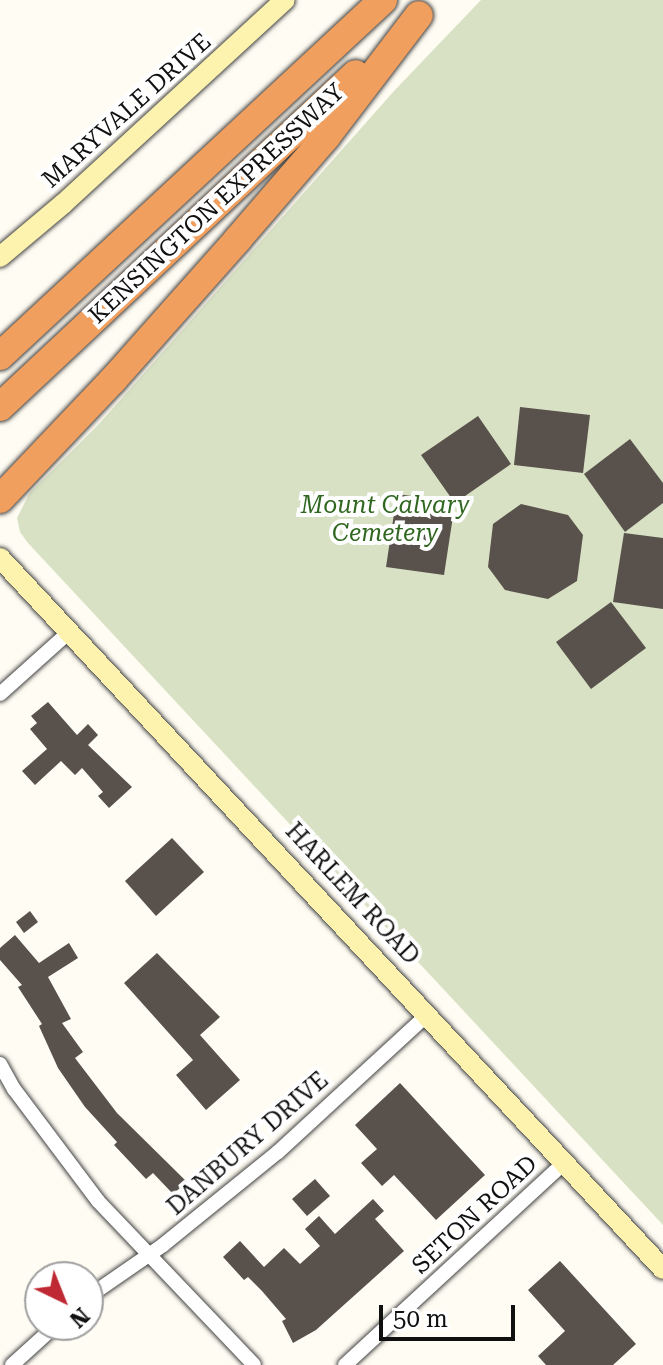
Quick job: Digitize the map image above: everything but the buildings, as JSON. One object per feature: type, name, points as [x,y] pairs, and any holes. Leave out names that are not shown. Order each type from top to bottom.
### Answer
[{"type":"highway","name":"KENSINGTON EXPRESSWAY","points":[[0,356],[383,0]]},
{"type":"highway","name":"KENSINGTON EXPRESSWAY","points":[[0,407],[426,7]]},
{"type":"highway","points":[[0,499],[113,380],[297,171],[426,7]]},
{"type":"main road","name":"MARYVALE DRIVE","points":[[0,257],[55,212],[285,0]]},
{"type":"main road","name":"HARLEM ROAD","points":[[0,558],[663,1269]]},
{"type":"street","points":[[0,694],[69,632]]},
{"type":"street","name":"DANBURY DRIVE","points":[[104,1286],[149,1255],[278,1152],[428,1014]]},
{"type":"street","points":[[0,1064],[14,1089],[98,1201],[254,1365]]},
{"type":"street","name":"SETON ROAD","points":[[345,1365],[565,1162]]},
{"type":"street","points":[[12,1365],[38,1341]]},
{"type":"green space","name":"Mount Calvary Cemetery","points":[[481,0],[663,0],[663,1225],[28,543],[20,532],[17,518],[29,494],[99,424],[394,91]]}]
